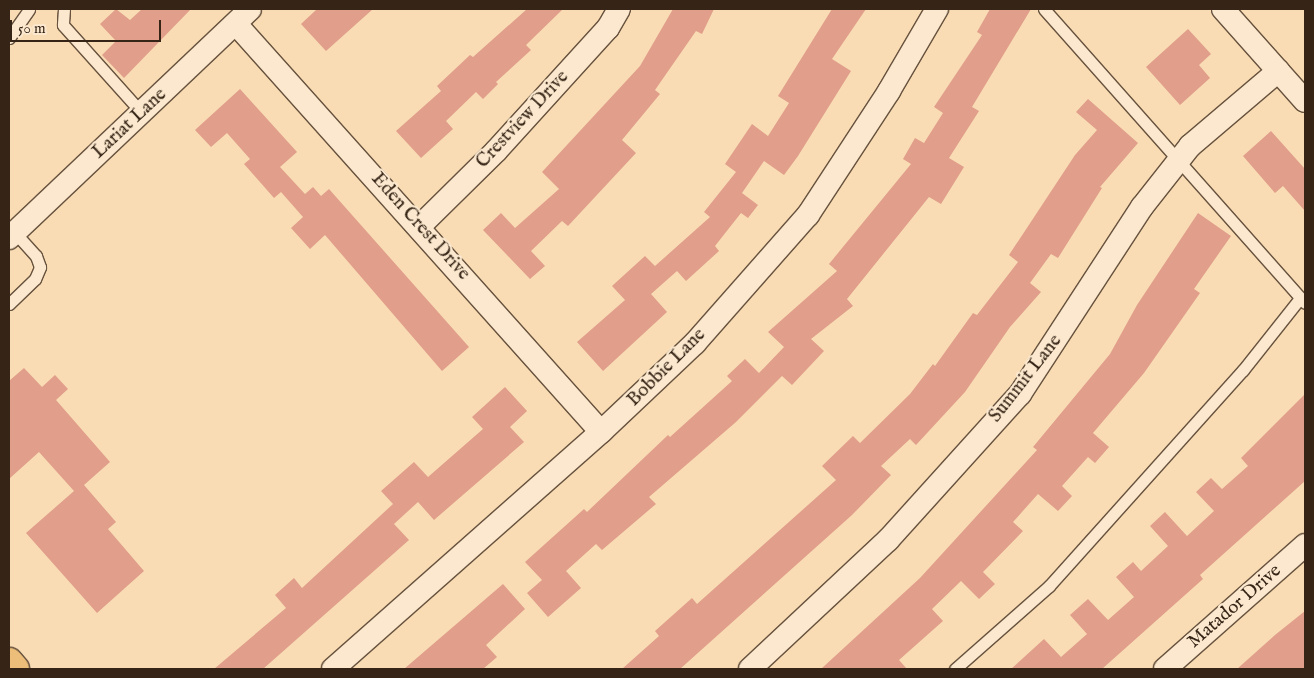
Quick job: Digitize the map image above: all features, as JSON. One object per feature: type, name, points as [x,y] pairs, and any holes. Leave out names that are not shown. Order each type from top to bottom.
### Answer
[{"type":"main road","points":[[9,662],[15,669]]},
{"type":"street","name":"Crestview Drive","points":[[420,226],[496,151],[608,28],[619,9]]},
{"type":"street","name":"Bobbie Lane","points":[[332,669],[601,432],[695,343],[808,215],[889,91],[937,9]]},
{"type":"street","points":[[1223,9],[1305,102]]},
{"type":"street","name":"Lariat Lane","points":[[12,236],[243,17]]},
{"type":"street","name":"Eden Crest Drive","points":[[243,17],[420,226],[601,432]]},
{"type":"street","name":"Summit Lane","points":[[750,669],[888,540],[1020,394],[1142,207],[1190,146],[1278,71]]},
{"type":"street","name":"Matador Drive","points":[[1164,669],[1305,545]]},
{"type":"lane","points":[[9,38],[29,9]]},
{"type":"lane","points":[[64,9],[63,25],[142,113]]},
{"type":"lane","points":[[955,669],[1049,586],[1303,301],[1044,9]]},
{"type":"lane","points":[[9,304],[35,280],[40,267],[36,256],[12,236]]},
{"type":"building","points":[[116,9],[130,20],[142,9],[191,9],[124,78],[102,55],[116,41],[100,24]]},
{"type":"building","points":[[317,9],[373,9],[326,51],[301,24]]},
{"type":"building","points":[[527,9],[563,9],[526,45],[531,50],[496,82],[498,84],[483,99],[476,92],[446,121],[453,129],[421,158],[396,131],[441,91],[437,86],[470,55],[473,57]]},
{"type":"building","points":[[673,9],[714,9],[702,34],[696,31],[655,90],[660,94],[622,140],[636,153],[568,226],[562,221],[531,251],[545,266],[530,279],[483,230],[501,213],[515,228],[559,189],[542,172],[640,66]]},
{"type":"building","points":[[832,9],[866,9],[832,59],[851,71],[798,156],[784,175],[764,161],[742,193],[758,205],[748,218],[741,213],[715,246],[719,251],[686,281],[677,271],[651,294],[667,312],[603,371],[577,342],[625,300],[612,286],[645,256],[655,266],[710,217],[704,212],[736,172],[725,164],[752,124],[768,136],[789,103],[778,96]]},
{"type":"building","points":[[990,9],[1031,9],[972,107],[979,111],[949,158],[964,167],[941,204],[929,197],[847,299],[853,306],[811,339],[824,351],[792,385],[782,376],[736,422],[649,497],[656,504],[602,550],[596,544],[566,571],[581,588],[548,617],[527,593],[542,580],[525,562],[584,509],[587,512],[668,435],[670,437],[732,381],[727,376],[745,359],[759,373],[784,347],[768,332],[837,271],[829,264],[911,164],[903,159],[915,138],[924,143],[943,113],[934,107],[982,35],[977,32]]},
{"type":"building","points":[[1188,29],[1211,54],[1199,65],[1210,78],[1180,105],[1146,67]]},
{"type":"building","points":[[240,89],[297,152],[280,167],[305,194],[313,187],[321,196],[329,189],[469,347],[442,371],[325,235],[310,249],[291,228],[303,217],[281,192],[274,198],[244,164],[250,159],[227,133],[211,147],[195,130]]},
{"type":"building","points":[[1088,99],[1138,143],[1100,187],[1102,188],[1058,258],[1051,254],[1030,283],[1041,292],[1010,327],[965,392],[916,445],[910,439],[881,466],[891,475],[852,515],[680,669],[622,669],[659,636],[655,631],[692,598],[697,604],[836,480],[822,466],[853,436],[860,443],[910,394],[933,364],[935,366],[973,313],[977,315],[1018,262],[1009,255],[1075,155],[1097,130],[1076,112]]},
{"type":"building","points":[[1271,131],[1305,169],[1305,211],[1283,186],[1275,193],[1243,156]]},
{"type":"building","points":[[1198,213],[1231,236],[1194,289],[1200,293],[1144,373],[1093,433],[1109,447],[1095,463],[1088,457],[1062,486],[1072,496],[1058,511],[1038,494],[1013,522],[1023,531],[983,572],[995,584],[979,599],[961,581],[932,609],[943,621],[899,660],[907,669],[821,669],[920,578],[1037,450],[1033,447],[1110,354],[1137,305]]},
{"type":"building","points":[[24,368],[42,387],[55,375],[68,389],[56,400],[110,462],[84,485],[116,522],[108,529],[144,571],[97,613],[26,533],[74,491],[39,452],[9,479],[9,381]]},
{"type":"building","points":[[505,387],[527,411],[510,427],[524,442],[434,520],[418,502],[394,524],[409,540],[263,669],[214,669],[286,608],[275,595],[294,578],[302,588],[393,504],[381,491],[414,462],[428,477],[483,429],[472,417]]},
{"type":"building","points":[[1305,394],[1305,481],[1200,575],[1203,579],[1102,669],[1011,669],[1044,639],[1061,657],[1087,634],[1070,615],[1088,599],[1108,620],[1134,597],[1116,577],[1133,562],[1141,571],[1168,546],[1150,526],[1165,512],[1187,536],[1214,511],[1196,492],[1211,478],[1222,489],[1248,466],[1241,458]]},
{"type":"building","points":[[503,584],[525,609],[486,645],[497,657],[483,669],[404,669]]},
{"type":"building","points":[[1305,611],[1305,669],[1237,669],[1275,635]]}]
